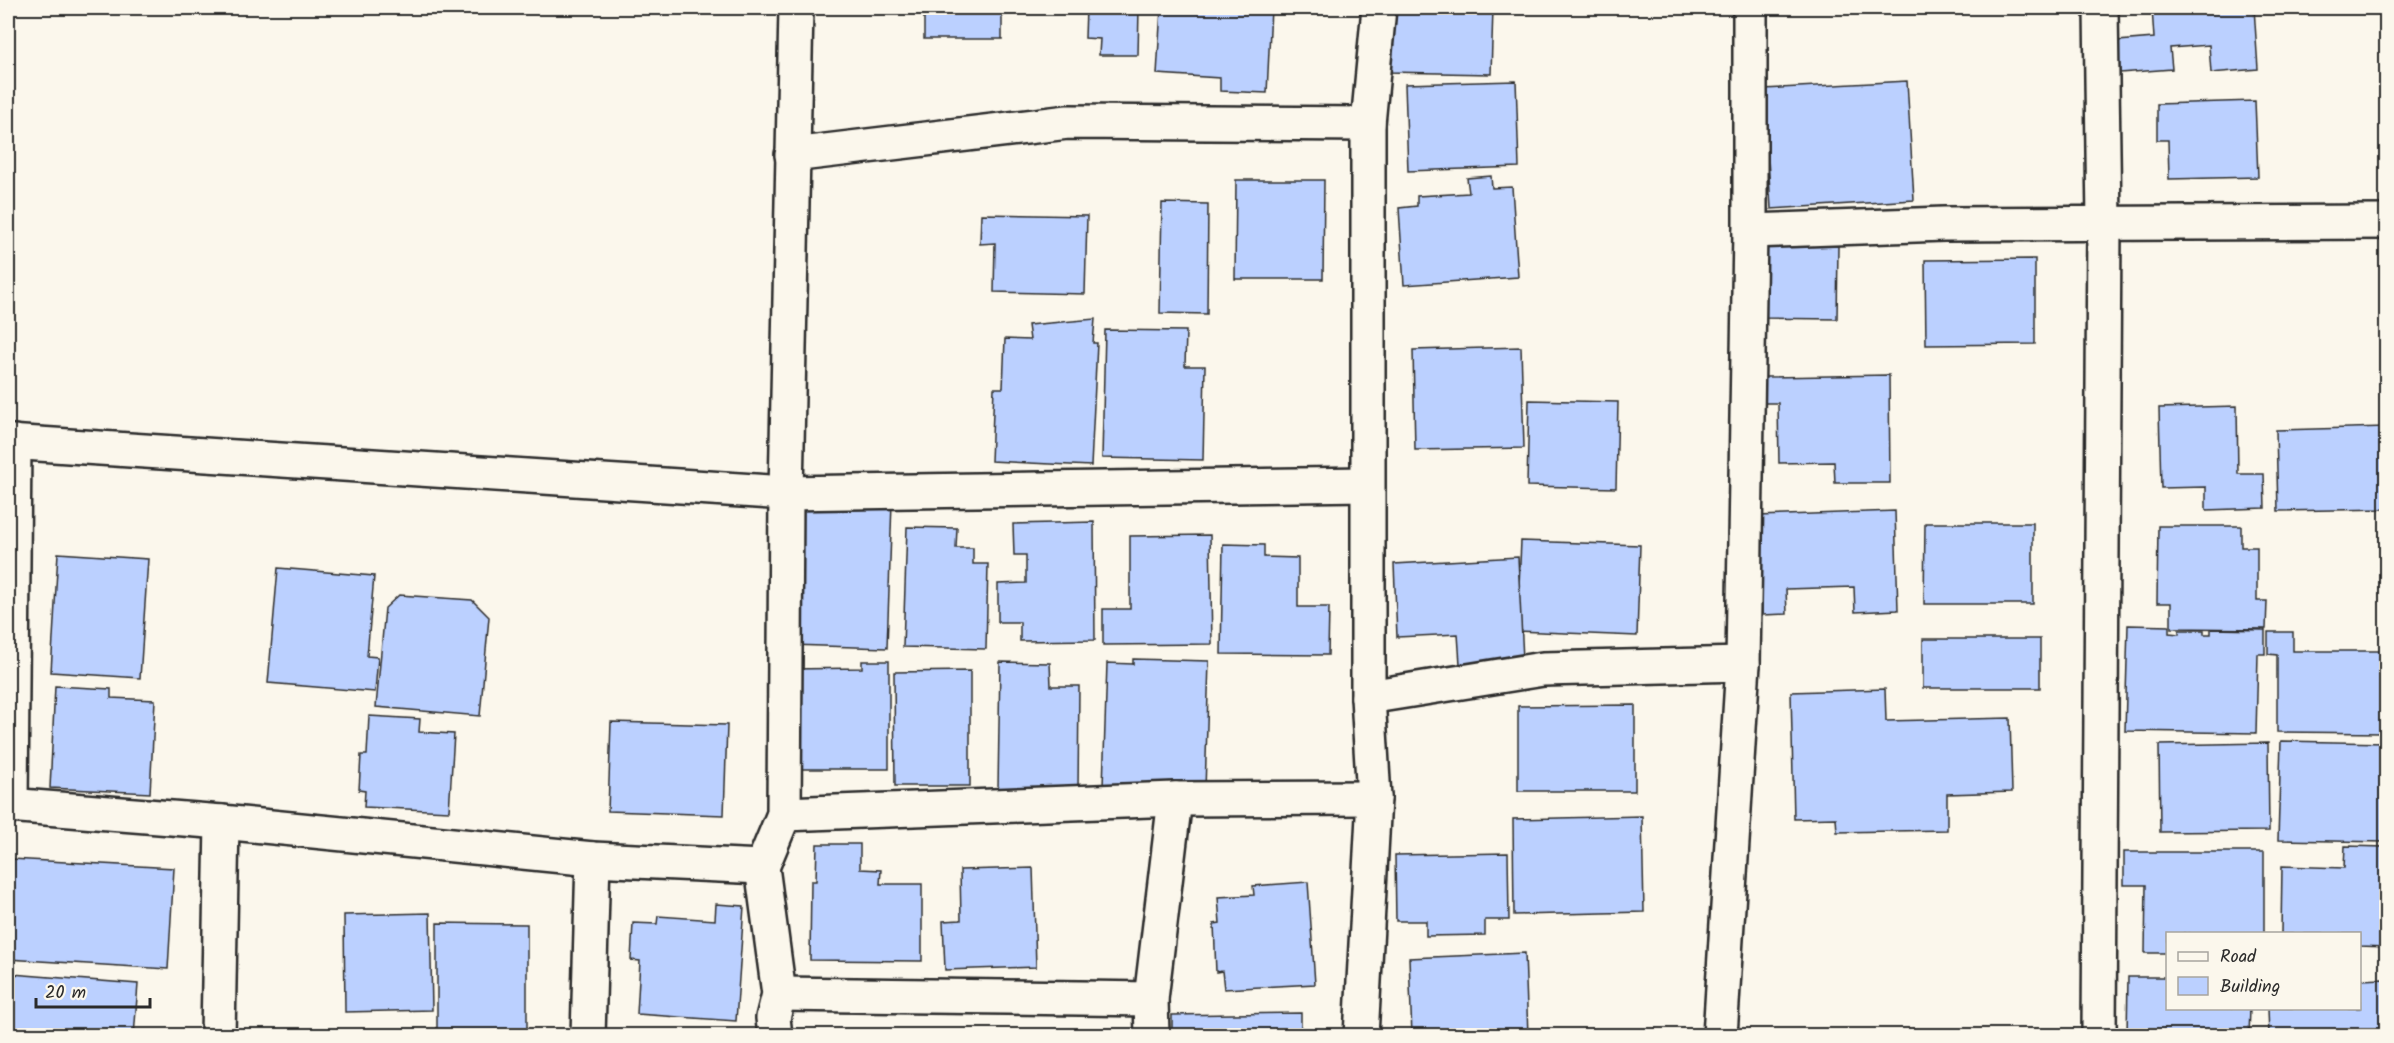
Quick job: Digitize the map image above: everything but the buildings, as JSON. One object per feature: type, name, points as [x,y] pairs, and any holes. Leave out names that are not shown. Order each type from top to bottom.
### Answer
[{"type":"street","points":[[775,1035],[773,1018],[779,994],[762,867],[784,814],[786,493],[796,8]]},
{"type":"street","points":[[1361,1035],[1374,798],[1368,697],[1368,123],[1379,8]]},
{"type":"street","points":[[1720,1035],[1743,664],[1750,231],[1750,8]]},
{"type":"street","points":[[2099,1035],[2104,222],[2101,8]]},
{"type":"street","points":[[792,155],[1068,122],[1368,123]]},
{"type":"street","points":[[1750,231],[1944,224],[2386,222]]},
{"type":"street","points":[[762,867],[593,859],[222,822],[9,805],[11,442],[786,493],[1367,484]]},
{"type":"street","points":[[1368,697],[1543,669],[1743,664]]},
{"type":"street","points":[[784,814],[1175,799],[1374,798]]},
{"type":"street","points":[[1152,1035],[1151,999],[1175,799]]},
{"type":"street","points":[[218,1035],[222,822]]},
{"type":"street","points":[[588,1035],[593,859]]},
{"type":"street","points":[[779,994],[1151,999]]}]
